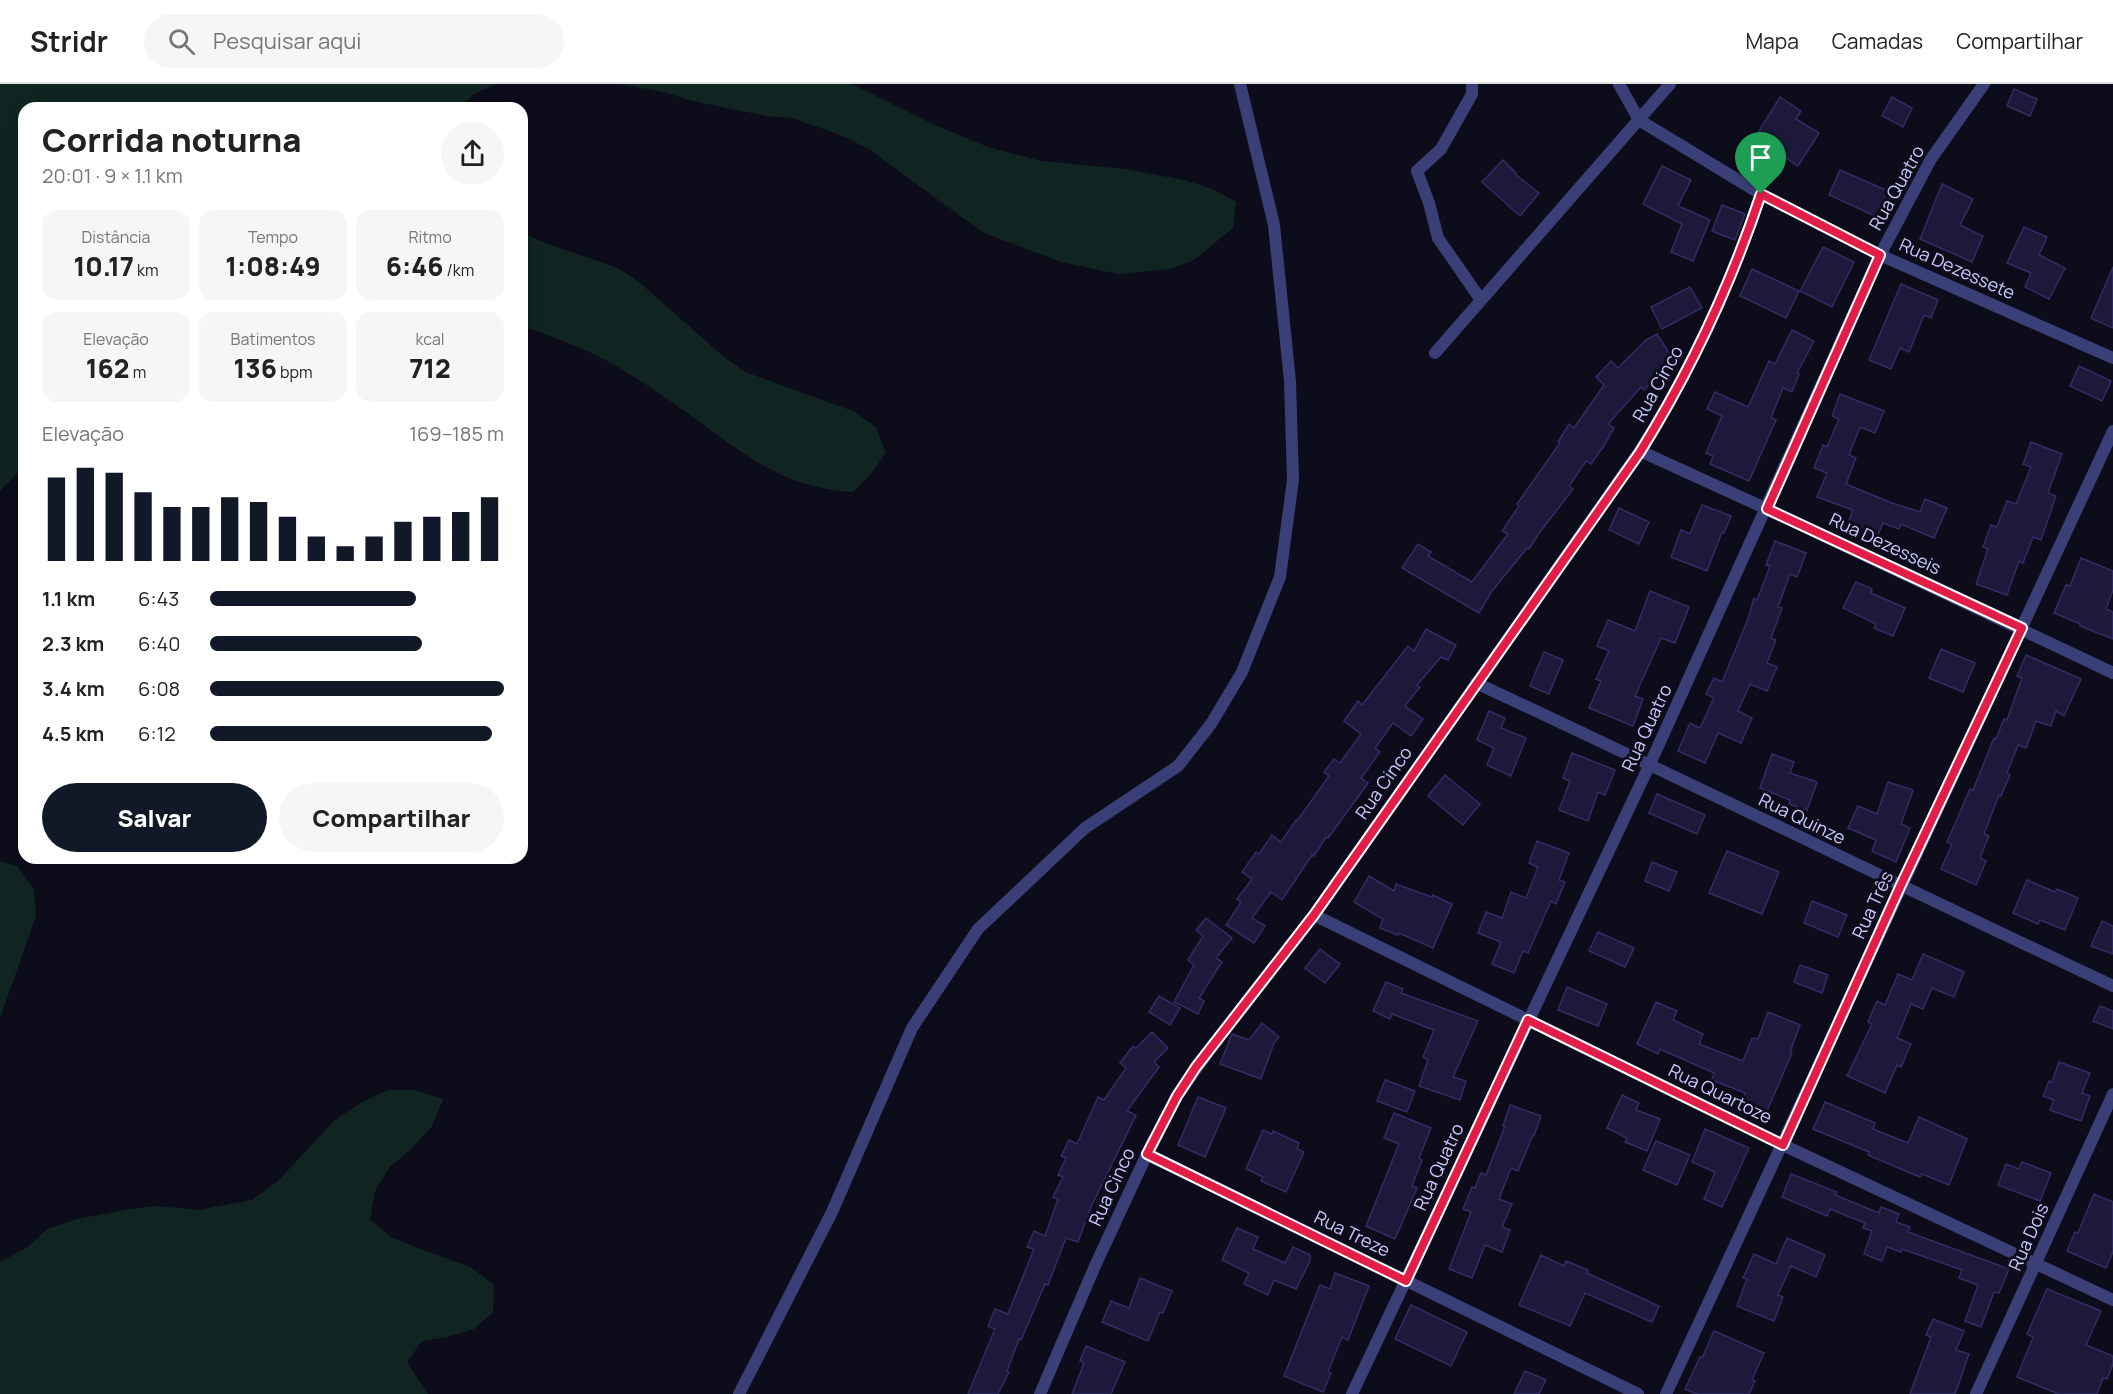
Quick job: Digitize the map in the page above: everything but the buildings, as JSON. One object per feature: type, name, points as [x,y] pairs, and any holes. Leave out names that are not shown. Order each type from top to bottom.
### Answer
[{"type":"street","points":[[739,1394],[832,1212],[912,1028],[978,929],[1085,828],[1178,766],[1211,724],[1242,672],[1280,577],[1293,480],[1290,381],[1274,225],[1240,84]]},
{"type":"street","points":[[1472,84],[1472,94],[1441,149],[1417,171],[1429,203],[1438,238],[1481,300]]},
{"type":"street","points":[[1619,84],[1638,120]]},
{"type":"street","points":[[1435,353],[1670,84]]},
{"type":"street","name":"Rua Quatro","points":[[1352,1394],[1650,764],[1880,255],[1931,159],[1984,84]]},
{"type":"street","name":"Rua Dezessete","points":[[1638,120],[1761,194],[1880,255],[2113,358]]},
{"type":"street","name":"Rua Cinco","points":[[1040,1394],[1095,1266],[1147,1154],[1177,1096],[1196,1067],[1314,915],[1640,452],[1688,370],[1746,240],[1761,194]]},
{"type":"street","name":"Rua Três","points":[[1666,1394],[2113,431]]},
{"type":"street","name":"Rua Dezesseis","points":[[1640,452],[2022,628],[2113,673]]},
{"type":"street","name":"Rua Quinze","points":[[1476,684],[1650,764],[1900,887],[2113,986]]},
{"type":"street","name":"Rua Quartoze","points":[[1314,915],[1783,1145],[2113,1299]]},
{"type":"street","name":"Rua Dois","points":[[1976,1394],[2113,1094]]},
{"type":"street","name":"Rua Treze","points":[[1147,1154],[1638,1394]]},
{"type":"green space","points":[[0,84],[497,84],[474,94],[466,102],[18,102],[18,472],[0,491]]},
{"type":"green space","points":[[620,84],[852,84],[939,127],[988,147],[1041,161],[1125,169],[1184,180],[1213,189],[1236,202],[1233,228],[1194,260],[1170,269],[1118,274],[1061,262],[982,232],[869,149],[843,136],[792,118],[766,116]]},
{"type":"green space","points":[[528,235],[618,268],[640,283],[724,357],[745,372],[853,411],[876,427],[886,453],[870,475],[853,492],[825,489],[801,482],[779,474],[758,462],[653,389],[616,366],[571,344],[528,328]]},
{"type":"green space","points":[[0,861],[17,866],[34,889],[36,916],[0,1018]]},
{"type":"green space","points":[[388,1090],[414,1090],[443,1099],[432,1126],[390,1167],[375,1191],[370,1219],[392,1238],[472,1268],[494,1285],[493,1312],[474,1329],[448,1337],[422,1341],[407,1362],[428,1394],[0,1394],[0,1262],[28,1247],[47,1229],[77,1219],[156,1206],[199,1210],[252,1200],[277,1182],[335,1120],[362,1102]]},
{"type":"route","points":[[1761,194],[1880,255],[1767,509],[2022,628],[1900,887],[1783,1145],[1528,1020],[1406,1281],[1147,1154],[1177,1096],[1196,1067],[1314,915],[1640,452],[1688,370],[1746,240],[1761,194]]}]
